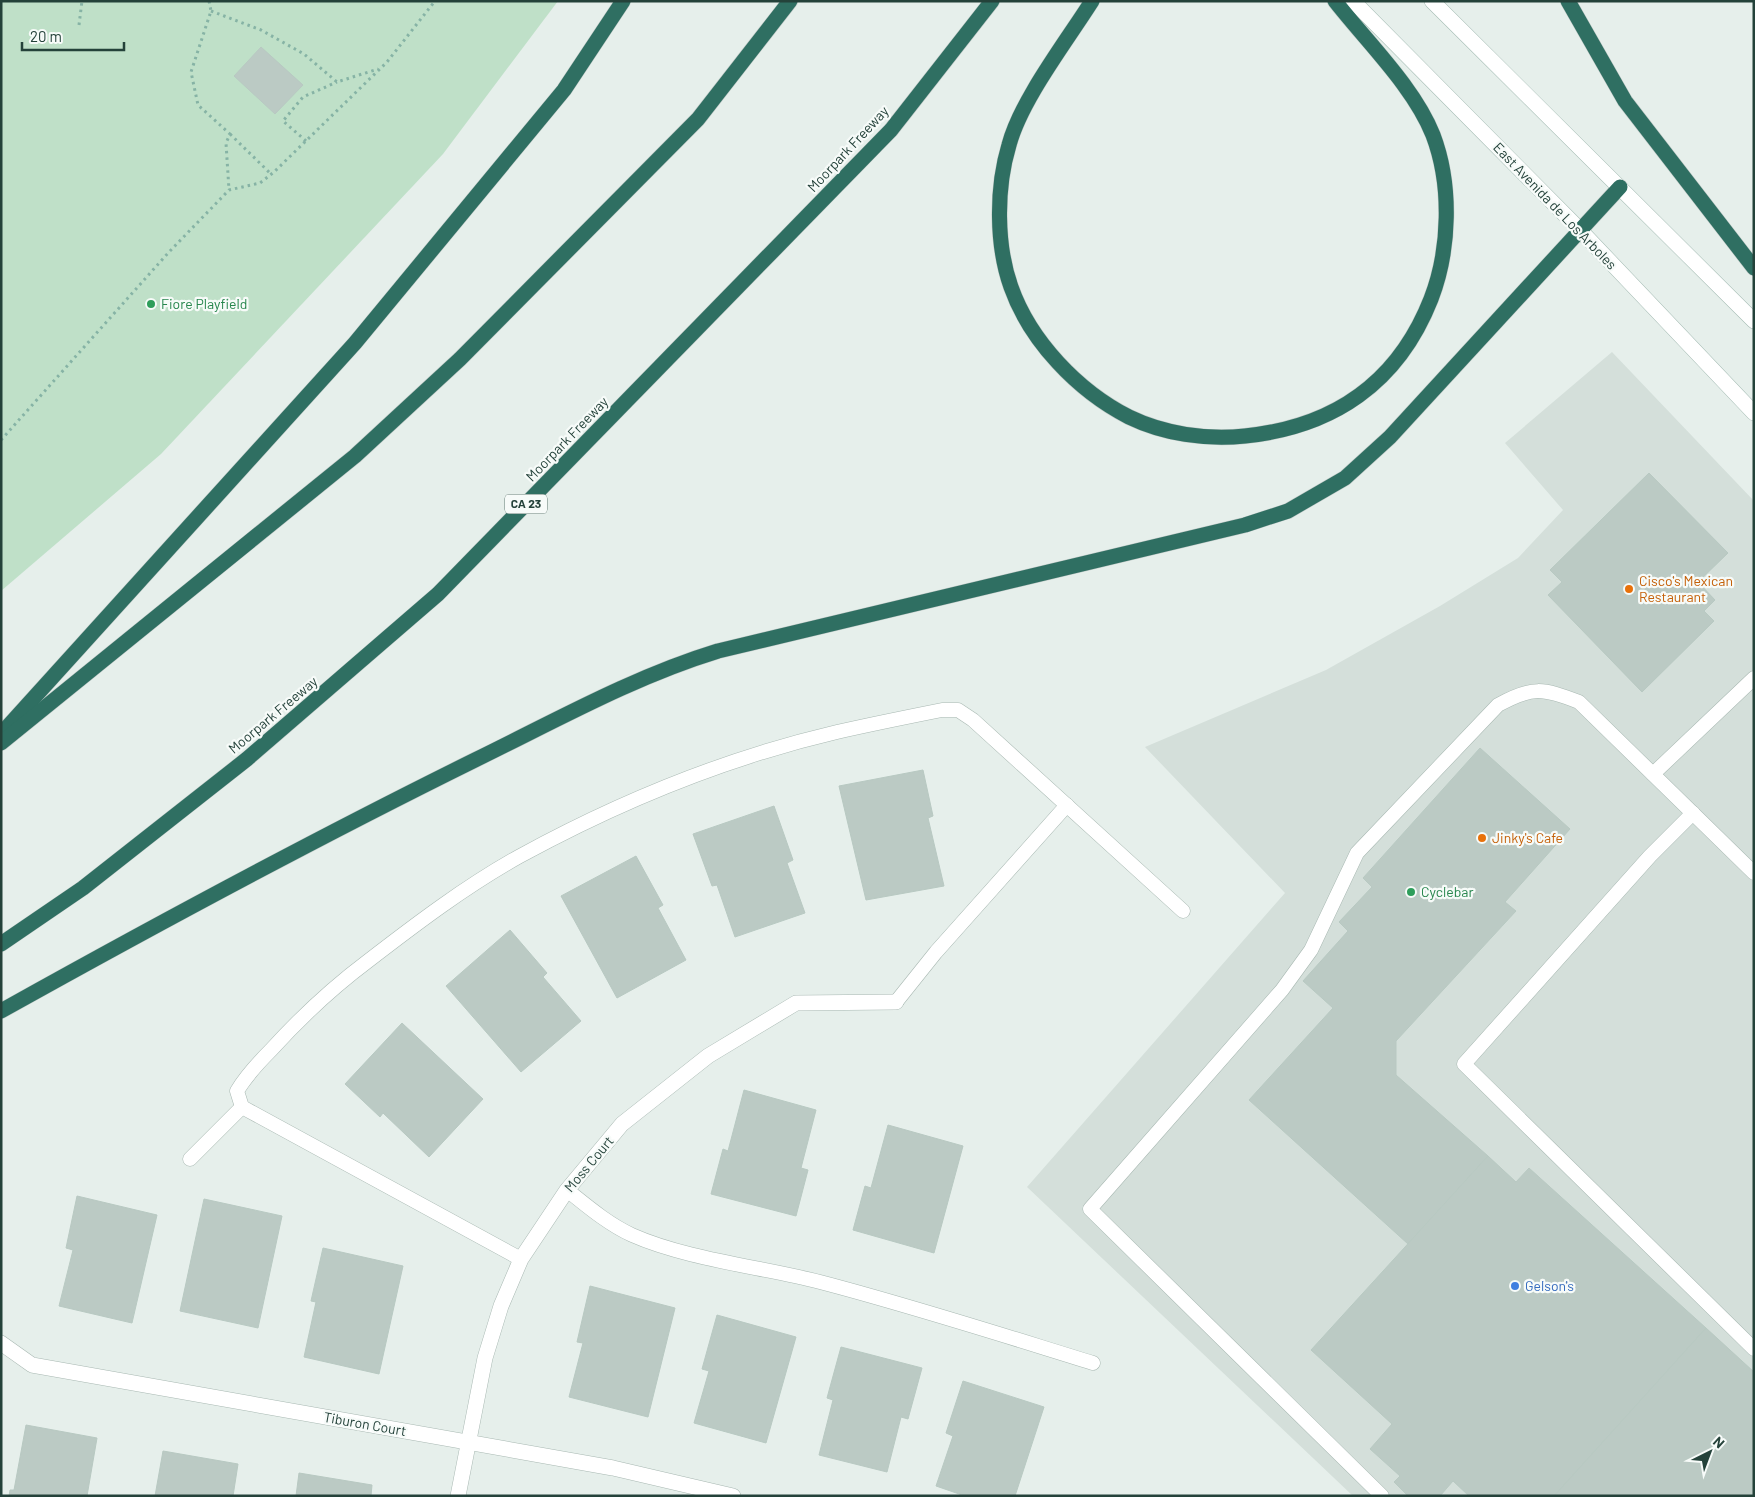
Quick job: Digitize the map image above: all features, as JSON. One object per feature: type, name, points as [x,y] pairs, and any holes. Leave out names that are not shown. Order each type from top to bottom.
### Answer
[{"type":"highway","points":[[1,733],[355,343],[564,90],[623,1]]},
{"type":"highway","points":[[1,743],[355,456],[460,359],[698,119],[790,1]]},
{"type":"highway","name":"Moorpark Freeway","points":[[1,944],[83,888],[247,759],[438,594],[891,130],[992,1]]},
{"type":"highway","points":[[1092,1],[1022,113],[1008,147],[1001,185],[1001,225],[1002,244],[1010,285],[1025,317],[1056,360],[1104,402],[1131,418],[1175,433],[1226,438],[1288,430],[1325,417],[1347,404],[1368,388],[1404,352],[1417,331],[1437,284],[1446,228],[1441,165],[1434,137],[1424,115],[1407,88],[1335,1]]},
{"type":"highway","points":[[1568,1],[1625,101],[1754,268]]},
{"type":"highway","points":[[1,1010],[430,782],[635,681],[680,662],[718,650],[1245,525],[1288,511],[1345,478],[1390,438],[1620,187]]},
{"type":"street","name":"East Avenida de Los Arboles","points":[[1353,1],[1580,230],[1754,413]]},
{"type":"street","points":[[1432,1],[1754,321]]},
{"type":"street","name":"Moss Court","points":[[458,1496],[485,1358],[501,1306],[521,1259],[567,1190],[622,1124],[708,1056],[796,1003],[896,1002]]},
{"type":"street","name":"Tiburon Court","points":[[1,1344],[32,1365],[613,1468],[733,1496]]},
{"type":"lane","points":[[1653,774],[1754,678]]},
{"type":"lane","points":[[1382,1496],[1090,1209],[1282,990],[1311,950],[1357,853],[1498,705],[1521,692],[1550,690],[1579,702],[1754,873]]},
{"type":"lane","points":[[521,1259],[242,1107],[237,1091],[243,1080],[290,1028],[332,989],[425,917],[518,857],[576,827],[655,791],[718,767],[836,732],[942,710],[958,710],[973,720],[1183,911]]},
{"type":"lane","points":[[896,1002],[936,952],[1067,805]]},
{"type":"lane","points":[[1693,813],[1650,856],[1464,1064],[1754,1349]]},
{"type":"lane","points":[[190,1159],[242,1107]]},
{"type":"lane","points":[[567,1190],[596,1213],[641,1238],[683,1251],[819,1282],[874,1297],[1093,1363]]},
{"type":"path","points":[[79,25],[82,1]]},
{"type":"path","points":[[209,1],[211,11],[191,72],[198,105],[271,174]]},
{"type":"path","points":[[1,440],[169,252],[229,190],[260,183],[271,174],[380,69],[435,1]]},
{"type":"path","points":[[211,11],[261,30],[304,54],[337,82]]},
{"type":"path","points":[[306,141],[283,121],[303,97],[337,82],[380,69]]},
{"type":"path","points":[[229,190],[226,143],[230,134]]},
{"type":"shaded area","points":[[1612,352],[1754,501],[1754,1496],[1353,1496],[1027,1187],[1285,893],[1145,747],[1326,670],[1440,606],[1518,558],[1563,510],[1505,443]]},
{"type":"green space","name":"Fiore Playfield","points":[[1,1],[558,1],[443,154],[161,454],[1,591]]},
{"type":"building","points":[[261,47],[303,85],[275,114],[234,76]]},
{"type":"building","name":"Cisco's Mexican Restaurant","points":[[1649,473],[1728,553],[1698,582],[1715,600],[1704,611],[1714,621],[1642,692],[1548,595],[1562,582],[1550,570]]},
{"type":"building","points":[[1480,748],[1570,829],[1505,902],[1516,911],[1396,1041],[1396,1075],[1488,1156],[1408,1244],[1249,1100],[1333,1008],[1303,981],[1348,931],[1339,922],[1372,887],[1363,878]]},
{"type":"building","points":[[923,770],[933,816],[928,818],[944,886],[866,900],[839,786]]},
{"type":"building","points":[[774,806],[793,860],[787,863],[805,913],[735,937],[717,885],[712,886],[693,834]]},
{"type":"building","points":[[636,856],[663,905],[658,908],[686,960],[617,998],[561,896]]},
{"type":"building","points":[[510,930],[547,973],[543,977],[581,1021],[521,1072],[446,986]]},
{"type":"building","points":[[402,1023],[483,1099],[429,1157],[383,1113],[380,1117],[345,1084]]},
{"type":"building","points":[[744,1090],[816,1110],[801,1168],[808,1170],[796,1216],[711,1194],[723,1149],[728,1151]]},
{"type":"building","points":[[888,1125],[963,1146],[934,1253],[853,1230],[865,1186],[871,1188]]},
{"type":"building","name":"Gelson's","points":[[1488,1156],[1516,1182],[1529,1168],[1706,1328],[1554,1496],[1469,1496],[1453,1481],[1440,1496],[1408,1496],[1394,1482],[1400,1476],[1370,1449],[1392,1424],[1311,1350]]},
{"type":"building","points":[[77,1196],[157,1215],[132,1323],[59,1306],[73,1250],[66,1248]]},
{"type":"building","points":[[204,1199],[282,1216],[258,1328],[180,1311]]},
{"type":"building","points":[[323,1248],[403,1266],[379,1374],[304,1357],[316,1302],[311,1301]]},
{"type":"building","points":[[590,1286],[675,1308],[648,1417],[569,1397],[583,1343],[577,1342]]},
{"type":"building","points":[[717,1315],[796,1337],[766,1443],[694,1423],[709,1371],[702,1369]]},
{"type":"building","points":[[1706,1328],[1754,1372],[1754,1492],[1751,1496],[1554,1496]]},
{"type":"building","points":[[841,1347],[922,1368],[908,1419],[901,1417],[887,1472],[819,1455],[833,1400],[827,1398]]},
{"type":"building","points":[[963,1381],[1044,1407],[1015,1496],[965,1496],[936,1486],[953,1436],[946,1433]]},
{"type":"building","points":[[26,1425],[97,1438],[87,1496],[9,1496],[10,1490],[14,1490]]},
{"type":"building","points":[[163,1451],[238,1464],[233,1496],[155,1496]]},
{"type":"building","points":[[299,1473],[372,1485],[371,1496],[296,1496]]},
{"type":"place","name":"Fiore Playfield","points":[[151,304]]},
{"type":"place","name":"Cisco's Mexican Restaurant","points":[[1629,589]]},
{"type":"place","name":"Jinky's Cafe","points":[[1482,838]]},
{"type":"place","name":"Cyclebar","points":[[1411,892]]},
{"type":"place","name":"Gelson's","points":[[1515,1286]]}]
